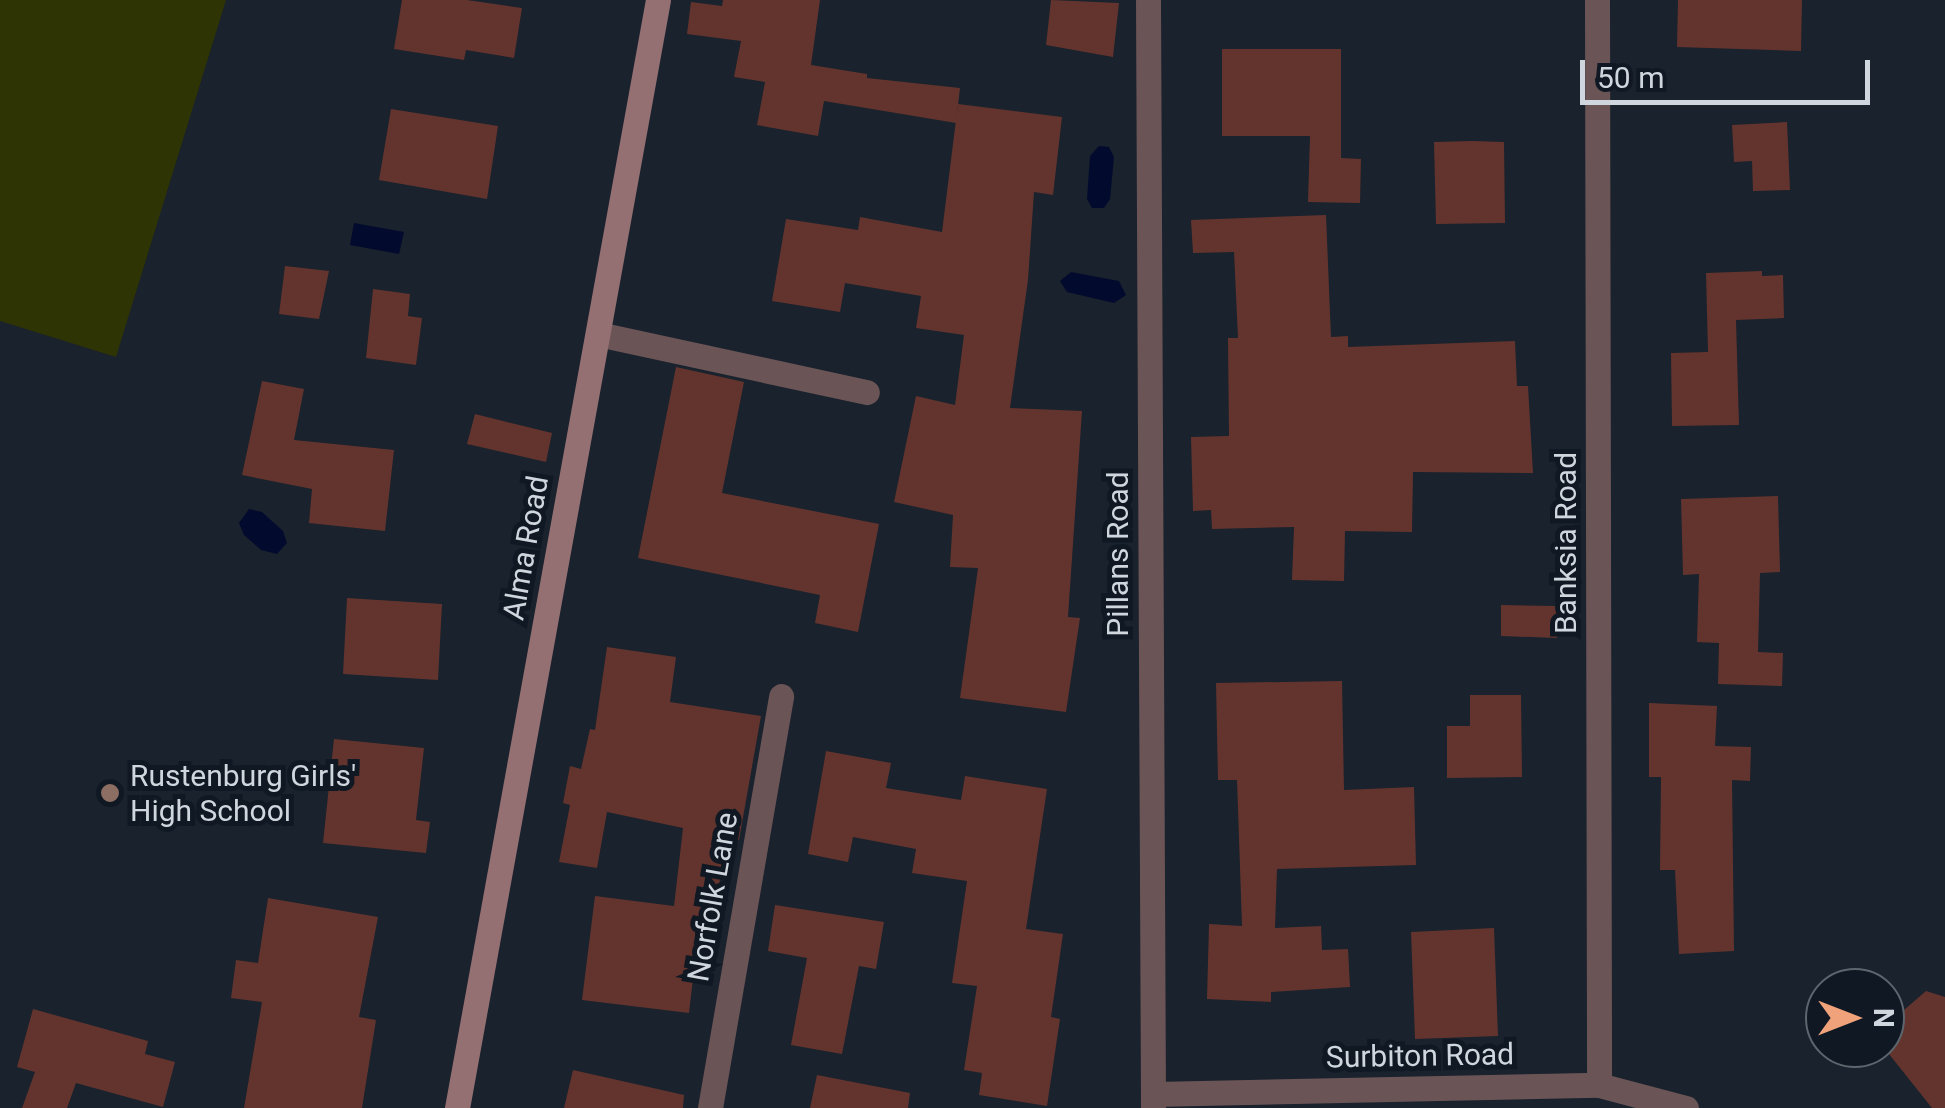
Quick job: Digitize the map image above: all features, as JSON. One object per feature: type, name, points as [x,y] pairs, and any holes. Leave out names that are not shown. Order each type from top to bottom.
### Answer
[{"type":"street","name":"Alma Road","points":[[458,1108],[658,0]]},
{"type":"street","name":"Pillans Road","points":[[1148,0],[1153,1101]]},
{"type":"street","name":"Banksia Road","points":[[1597,0],[1599,1086]]},
{"type":"street","points":[[598,334],[868,392]]},
{"type":"street","name":"Norfolk Lane","points":[[710,1108],[781,696]]},
{"type":"street","name":"Surbiton Road","points":[[1153,1101],[1599,1086],[1686,1108]]},
{"type":"green space","points":[[0,0],[226,0],[116,357],[0,321]]},
{"type":"water","points":[[1099,146],[1109,147],[1114,157],[1110,199],[1104,208],[1092,208],[1087,199],[1090,156]]},
{"type":"water","points":[[354,223],[404,232],[399,254],[350,245]]},
{"type":"water","points":[[1071,272],[1119,281],[1126,295],[1114,303],[1067,292],[1060,281]]},
{"type":"water","points":[[249,509],[262,512],[283,531],[287,543],[277,554],[261,550],[244,535],[239,523]]},
{"type":"building","points":[[402,0],[467,0],[522,8],[514,58],[466,50],[464,60],[394,49]]},
{"type":"building","points":[[723,0],[820,0],[811,65],[867,74],[867,78],[960,88],[956,123],[824,101],[818,136],[757,125],[765,82],[734,77],[741,41],[687,34],[691,2],[722,6]]},
{"type":"building","points":[[1051,0],[1119,3],[1113,57],[1046,45]]},
{"type":"building","points":[[1678,0],[1802,0],[1801,51],[1677,47]]},
{"type":"building","points":[[1222,49],[1341,49],[1341,158],[1361,159],[1360,203],[1308,202],[1310,136],[1222,136]]},
{"type":"building","points":[[958,104],[1062,117],[1053,195],[1034,192],[1028,280],[1010,408],[1082,411],[1068,617],[1080,618],[1066,712],[960,698],[978,568],[950,567],[953,515],[894,502],[916,396],[955,405],[964,335],[916,328],[921,296],[845,283],[840,312],[772,301],[786,219],[858,230],[860,217],[942,232]]},
{"type":"building","points":[[391,109],[498,126],[487,199],[379,180]]},
{"type":"building","points":[[1787,122],[1790,190],[1753,191],[1752,161],[1734,162],[1732,125]]},
{"type":"building","points":[[1434,142],[1504,142],[1505,223],[1436,224]]},
{"type":"building","points":[[1326,215],[1331,337],[1348,336],[1348,347],[1515,341],[1517,386],[1528,386],[1533,473],[1413,472],[1412,532],[1345,531],[1344,581],[1292,580],[1294,527],[1212,529],[1211,510],[1193,511],[1191,437],[1229,436],[1228,338],[1238,338],[1234,252],[1193,253],[1191,220]]},
{"type":"building","points":[[285,266],[329,271],[319,319],[279,314]]},
{"type":"building","points":[[1762,271],[1762,276],[1783,275],[1784,318],[1736,320],[1739,425],[1672,426],[1671,353],[1708,352],[1706,273]]},
{"type":"building","points":[[373,289],[410,294],[408,316],[422,318],[416,365],[366,358]]},
{"type":"building","points":[[676,367],[744,382],[722,493],[879,524],[858,632],[815,623],[820,595],[638,558]]},
{"type":"building","points":[[262,381],[304,389],[294,440],[394,450],[385,531],[309,523],[312,489],[242,475]]},
{"type":"building","points":[[475,414],[552,433],[546,462],[467,444]]},
{"type":"building","points":[[1778,496],[1780,572],[1760,573],[1758,652],[1783,653],[1782,686],[1718,684],[1719,643],[1697,642],[1699,574],[1683,575],[1681,499]]},
{"type":"building","points":[[347,598],[442,604],[438,680],[343,674]]},
{"type":"building","points":[[1501,605],[1557,606],[1557,638],[1501,636]]},
{"type":"building","points":[[607,647],[676,657],[670,702],[761,716],[739,840],[725,837],[710,962],[695,961],[689,1013],[582,1000],[595,896],[674,906],[683,828],[607,812],[597,868],[559,862],[570,805],[563,803],[570,766],[581,769],[590,729],[595,730]]},
{"type":"building","points":[[1342,681],[1344,790],[1414,787],[1416,865],[1277,869],[1275,928],[1321,926],[1322,950],[1348,949],[1350,987],[1271,992],[1271,1002],[1207,999],[1209,924],[1242,926],[1237,780],[1218,780],[1216,683]]},
{"type":"building","points":[[1470,695],[1521,695],[1522,777],[1447,778],[1447,726],[1470,726]]},
{"type":"building","points":[[1649,703],[1717,706],[1715,746],[1751,747],[1750,781],[1732,780],[1734,951],[1679,954],[1675,870],[1660,870],[1661,777],[1649,777]]},
{"type":"building","points":[[334,739],[424,748],[416,820],[430,822],[426,853],[323,843]]},
{"type":"building","points":[[826,751],[891,763],[886,788],[961,800],[965,776],[1047,789],[1026,929],[1063,934],[1051,1017],[1060,1019],[1047,1106],[979,1095],[982,1073],[964,1070],[977,986],[952,983],[967,881],[912,873],[916,849],[853,837],[848,862],[808,854]]},
{"type":"building","points":[[268,898],[378,917],[359,1017],[376,1020],[362,1108],[244,1108],[262,1002],[231,998],[236,960],[258,963]]},
{"type":"building","points":[[775,905],[884,922],[876,969],[859,966],[842,1054],[791,1045],[807,958],[768,951]]},
{"type":"building","points":[[1494,928],[1498,1036],[1415,1039],[1411,932]]},
{"type":"building","points":[[1926,991],[1945,997],[1945,1108],[1932,1108],[1900,1068],[1905,1068],[1905,1009]]},
{"type":"building","points":[[33,1009],[148,1041],[145,1054],[175,1062],[163,1107],[76,1083],[67,1108],[22,1108],[35,1072],[17,1067]]},
{"type":"building","points":[[573,1070],[684,1095],[683,1108],[564,1108]]},
{"type":"building","points":[[817,1075],[910,1093],[908,1108],[810,1108]]},
{"type":"place","name":"Rustenburg Girls' High School","points":[[110,793]]}]
